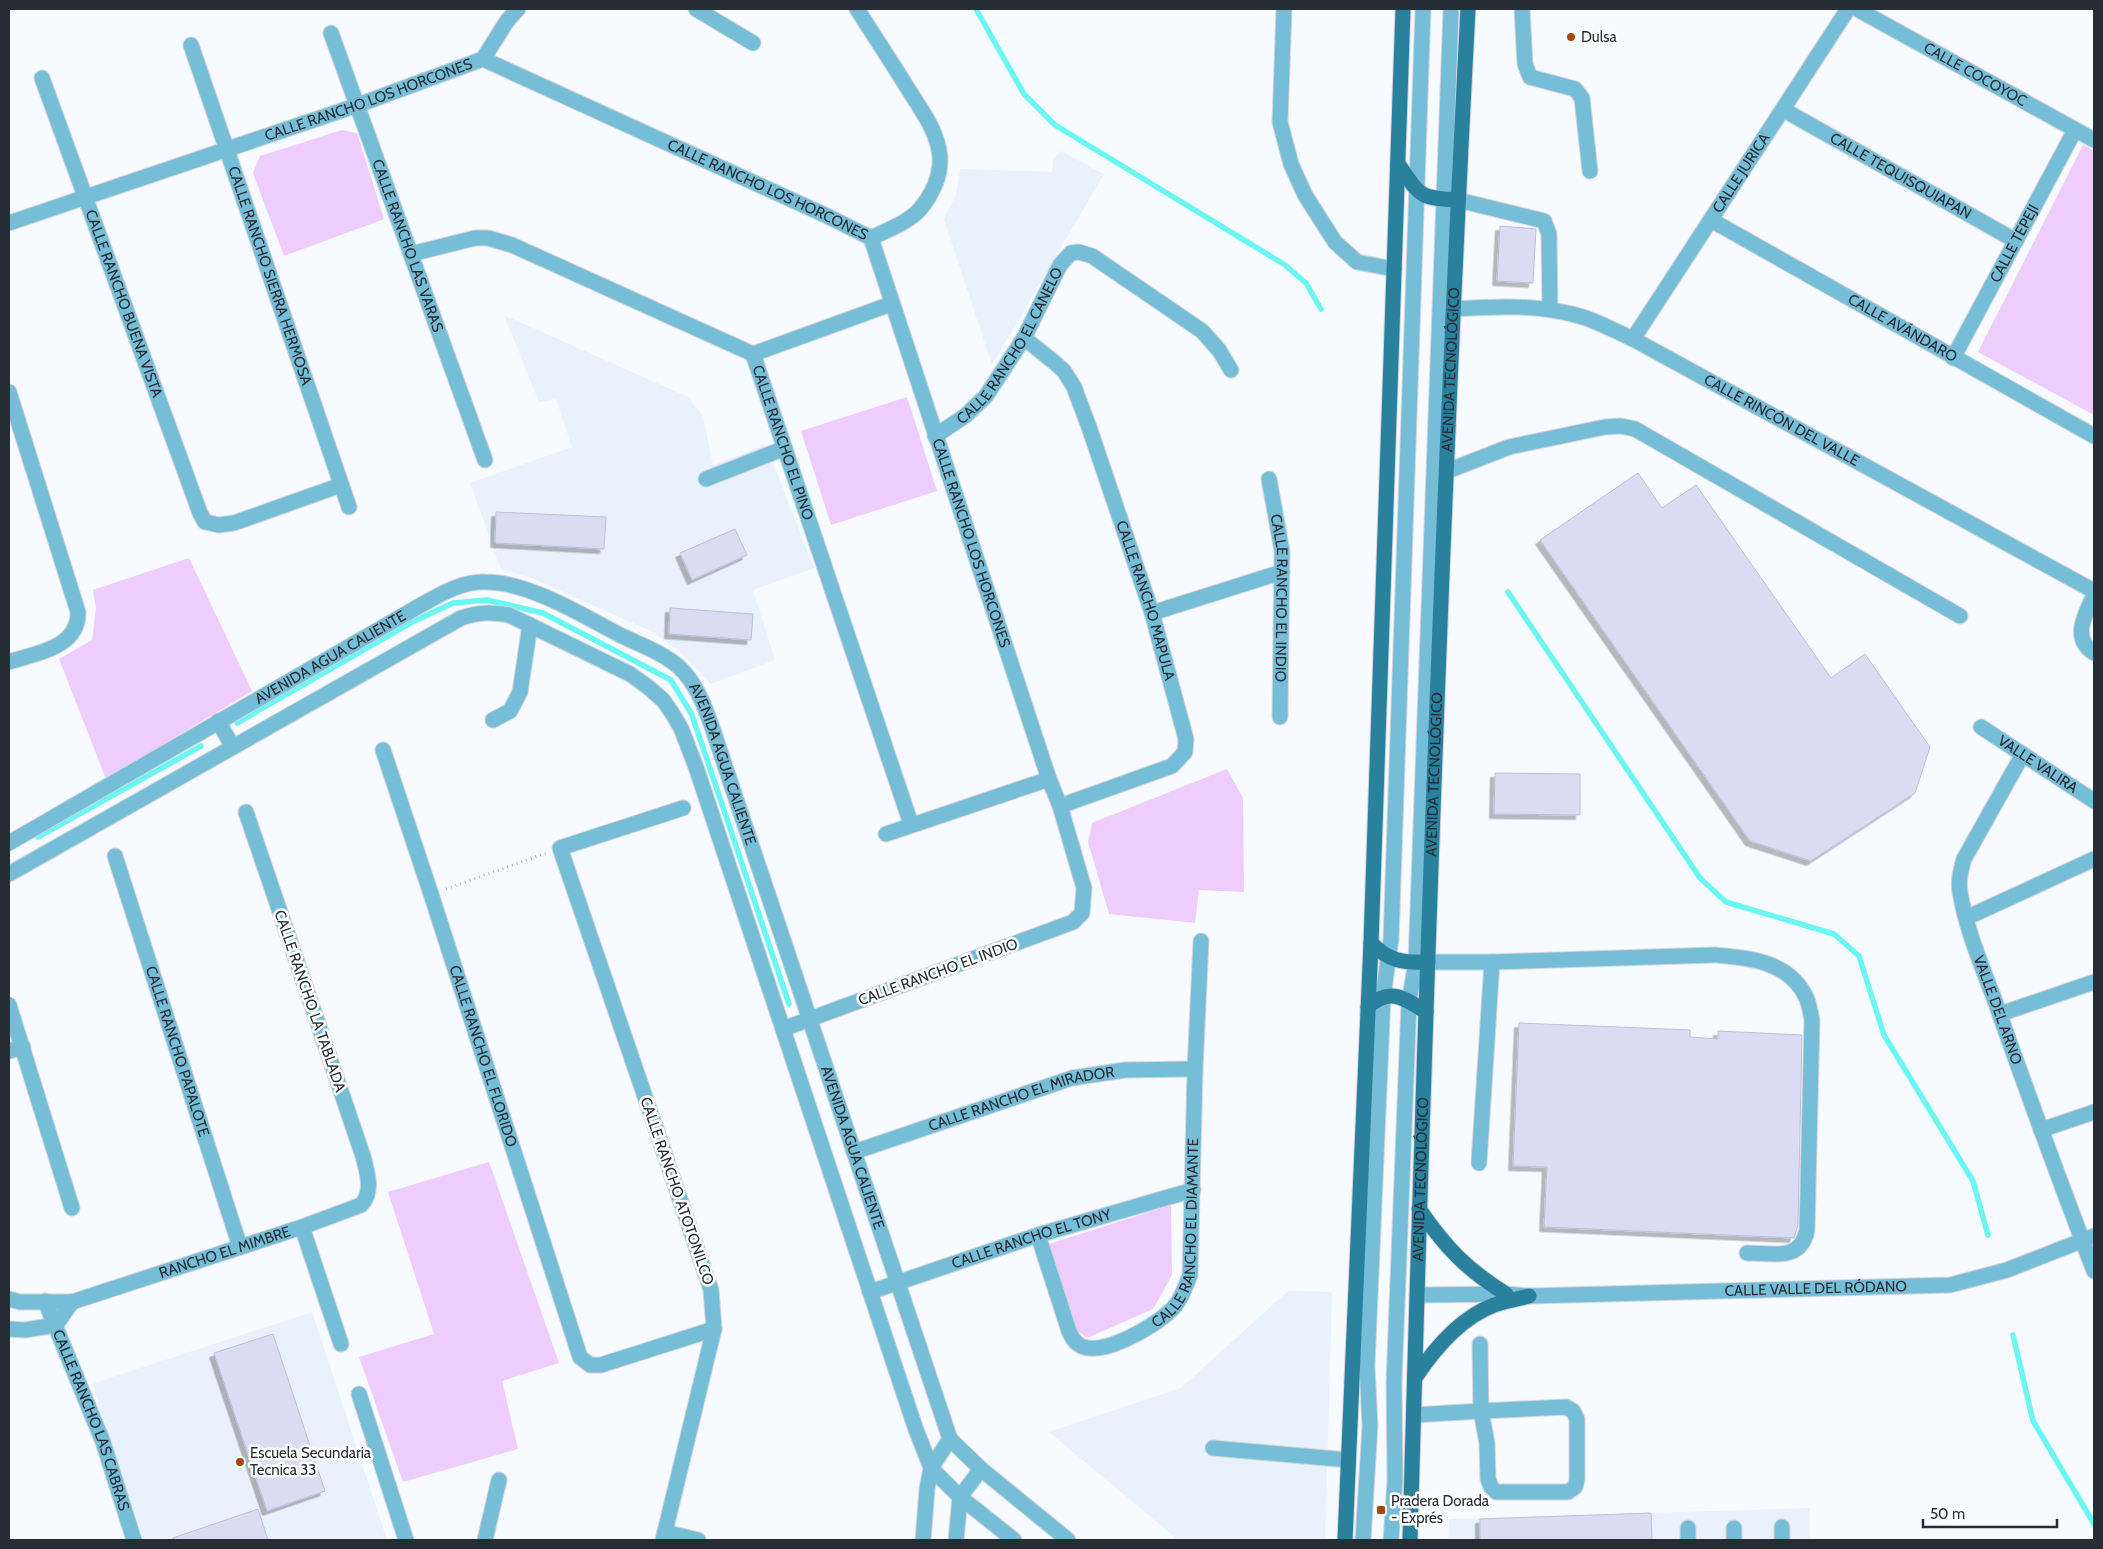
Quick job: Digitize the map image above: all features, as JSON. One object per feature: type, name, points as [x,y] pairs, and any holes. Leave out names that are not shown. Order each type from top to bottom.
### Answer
[{"type":"main road","points":[[1345,1540],[1371,943],[1403,9]]},
{"type":"main road","name":"AVENIDA TECNOLÓGICO","points":[[1410,1540],[1426,1012],[1422,962],[1452,309],[1451,200],[1468,9]]},
{"type":"main road","points":[[1398,164],[1418,192],[1430,198],[1451,200]]},
{"type":"main road","points":[[1371,943],[1381,953],[1395,960],[1422,962]]},
{"type":"main road","points":[[1368,1007],[1383,997],[1397,996],[1426,1012]]},
{"type":"main road","points":[[1420,1209],[1440,1239],[1459,1259],[1483,1279],[1506,1294]]},
{"type":"main road","points":[[1415,1378],[1427,1360],[1447,1337],[1473,1316],[1494,1305],[1528,1296]]},
{"type":"street","points":[[483,60],[507,21],[518,9]]},
{"type":"street","points":[[696,9],[754,43]]},
{"type":"street","points":[[857,9],[927,120],[937,142],[940,156],[939,174],[930,195],[920,209],[912,216],[871,238]]},
{"type":"street","points":[[1284,9],[1280,122],[1291,164],[1305,196],[1335,242],[1358,262],[1394,269]]},
{"type":"street","points":[[1363,1540],[1370,1426],[1367,1366],[1383,997],[1391,939],[1423,9]]},
{"type":"street","points":[[1392,1540],[1395,1480],[1394,1382],[1409,1002],[1422,962],[1451,200],[1450,9]]},
{"type":"street","points":[[1522,9],[1526,64],[1530,77],[1575,89],[1582,98],[1590,171]]},
{"type":"street","name":"CALLE JURICA","points":[[1633,339],[1784,110],[1848,9]]},
{"type":"street","name":"CALLE COCOYOC","points":[[1857,9],[2094,140]]},
{"type":"street","name":"CALLE RANCHO LAS VARAS","points":[[331,33],[485,460]]},
{"type":"street","name":"CALLE RANCHO SIERRA HERMOSA","points":[[191,45],[349,507]]},
{"type":"street","name":"CALLE RANCHO LOS HORCONES","points":[[9,223],[358,105],[483,60],[825,215],[871,238],[891,304],[1049,779],[1060,806],[1084,888],[1084,905]]},
{"type":"street","name":"CALLE RANCHO BUENA VISTA","points":[[42,78],[200,513],[205,522],[211,524],[234,523],[342,485]]},
{"type":"street","name":"CALLE TEQUISQUIAPAN","points":[[1784,110],[2016,241]]},
{"type":"street","name":"CALLE TEPEJI","points":[[1953,358],[2075,130]]},
{"type":"street","points":[[1451,200],[1544,221],[1549,234],[1550,309]]},
{"type":"street","name":"CALLE AVÁNDARO","points":[[1711,220],[2094,436]]},
{"type":"street","name":"CALLE RANCHO EL PINO","points":[[411,254],[475,238],[488,238],[512,245],[753,354],[912,824]]},
{"type":"street","name":"CALLE RANCHO EL CANELO","points":[[935,436],[977,406],[1024,338],[1060,265],[1071,253],[1079,252],[1092,256],[1202,331],[1219,350],[1231,370]]},
{"type":"street","points":[[753,354],[891,304]]},
{"type":"street","name":"CALLE RINCÓN DEL VALLE","points":[[1452,309],[1501,306],[1550,309],[1587,319],[1633,339],[2094,593]]},
{"type":"street","name":"CALLE RANCHO MAPULA","points":[[1024,338],[1064,371],[1074,386],[1152,613],[1186,733],[1185,752],[1172,766],[1060,806]]},
{"type":"street","points":[[9,392],[78,612],[78,622],[67,641],[9,662]]},
{"type":"street","points":[[1445,472],[1509,447],[1605,427],[1621,426],[1635,429],[1960,616]]},
{"type":"street","points":[[706,479],[785,448]]},
{"type":"street","name":"CALLE RANCHO EL INDIO","points":[[1269,479],[1280,532],[1282,572],[1280,717]]},
{"type":"street","points":[[1152,613],[1282,572]]},
{"type":"street","name":"AVENIDA AGUA CALIENTE","points":[[9,843],[421,605],[469,583],[484,581],[502,583],[530,591],[655,652],[678,666],[691,681],[700,696],[713,730],[950,1439],[981,1469],[1068,1540]]},
{"type":"street","points":[[2094,593],[2081,625],[2082,641],[2094,653]]},
{"type":"street","name":"AVENIDA AGUA CALIENTE","points":[[14,871],[461,618],[477,613],[491,612],[509,615],[630,674],[663,700],[681,728],[697,770],[915,1427],[931,1468],[960,1497],[1014,1540]]},
{"type":"street","points":[[492,720],[510,710],[520,692],[530,625]]},
{"type":"street","points":[[218,721],[233,747]]},
{"type":"street","name":"VALLE VALIRA","points":[[1981,727],[2094,801]]},
{"type":"street","name":"CALLE RANCHO EL FLORIDO","points":[[383,750],[580,1357],[590,1365],[601,1365],[714,1329]]},
{"type":"street","name":"VALLE DEL ARNO","points":[[2023,754],[1964,859],[1959,876],[1960,891],[1966,918],[2041,1130],[2074,1216],[2088,1238],[2094,1271]]},
{"type":"street","points":[[886,834],[1049,779]]},
{"type":"street","points":[[560,848],[683,808]]},
{"type":"street","name":"CALLE RANCHO LA TABLADA","points":[[246,812],[363,1156],[368,1177],[368,1192]]},
{"type":"street","points":[[9,843],[14,871]]},
{"type":"street","name":"CALLE RANCHO ATOTONILCO","points":[[560,848],[711,1290],[714,1329],[664,1536]]},
{"type":"street","name":"CALLE RANCHO PAPALOTE","points":[[115,856],[240,1247]]},
{"type":"street","points":[[1966,918],[2094,860]]},
{"type":"street","name":"CALLE RANCHO EL INDIO","points":[[783,1029],[1073,922],[1082,913],[1084,905]]},
{"type":"street","name":"CALLE RANCHO EL DIAMANTE","points":[[1038,1235],[1069,1331],[1076,1344],[1092,1349],[1113,1345],[1146,1329],[1170,1312],[1183,1293],[1190,1275],[1195,1069],[1201,941]]},
{"type":"street","points":[[1422,962],[1492,962],[1715,955],[1751,959],[1777,966],[1795,980],[1806,997],[1812,1019],[1807,1230],[1805,1241],[1799,1249],[1788,1254],[1748,1253]]},
{"type":"street","points":[[1479,1164],[1492,962]]},
{"type":"street","points":[[2000,1014],[2094,982]]},
{"type":"street","points":[[9,1005],[16,1049],[72,1208]]},
{"type":"street","name":"CALLE RANCHO EL MIRADOR","points":[[854,1152],[1072,1078],[1125,1070],[1195,1069]]},
{"type":"street","points":[[2041,1130],[2094,1112]]},
{"type":"street","name":"CALLE RANCHO EL TONY","points":[[870,1292],[1038,1235],[1193,1190]]},
{"type":"street","name":"RANCHO EL MIMBRE","points":[[9,1299],[20,1302],[72,1302],[302,1227],[361,1205],[367,1199],[368,1192]]},
{"type":"street","points":[[302,1227],[341,1344]]},
{"type":"street","name":"CALLE VALLE DEL RÓDANO","points":[[1417,1295],[1506,1294],[1528,1296],[1950,1285],[2007,1270],[2088,1238]]},
{"type":"street","name":"CALLE RANCHO LAS CABRAS","points":[[45,1301],[103,1442],[134,1540]]},
{"type":"street","points":[[9,1329],[25,1330],[56,1325],[72,1302]]},
{"type":"street","points":[[1414,1415],[1482,1411],[1566,1407],[1574,1412],[1577,1419],[1578,1480],[1575,1487],[1568,1492],[1496,1492],[1490,1487],[1487,1443],[1482,1411],[1480,1344]]},
{"type":"street","points":[[359,1394],[406,1540]]},
{"type":"street","points":[[922,1540],[931,1468],[950,1439]]},
{"type":"street","points":[[1213,1448],[1348,1460]]},
{"type":"street","points":[[956,1540],[960,1497],[981,1469]]},
{"type":"street","points":[[485,1540],[499,1480]]},
{"type":"street","points":[[664,1536],[698,1540]]},
{"type":"path","points":[[431,894],[560,848]]},
{"type":"shaded area","points":[[342,130],[357,133],[384,219],[284,256],[253,173],[260,156]]},
{"type":"shaded area","points":[[2083,145],[2094,151],[2094,415],[1978,352]]},
{"type":"shaded area","points":[[1061,151],[1104,174],[992,365],[944,219],[956,195],[960,169],[1052,172],[1053,160]]},
{"type":"shaded area","points":[[504,315],[688,397],[703,416],[713,465],[766,445],[814,568],[753,590],[775,660],[711,684],[680,652],[653,632],[534,579],[501,569],[470,483],[572,447],[556,399],[539,402]]},
{"type":"shaded area","points":[[907,397],[937,491],[831,525],[801,431]]},
{"type":"shaded area","points":[[189,558],[252,691],[106,779],[59,659],[92,640],[96,608],[93,590]]},
{"type":"shaded area","points":[[1227,769],[1243,798],[1244,892],[1199,890],[1195,923],[1109,914],[1088,842],[1092,823]]},
{"type":"shaded area","points":[[489,1162],[559,1363],[502,1381],[518,1449],[403,1482],[359,1357],[434,1334],[388,1192]]},
{"type":"shaded area","points":[[1171,1205],[1172,1275],[1153,1309],[1087,1338],[1073,1328],[1043,1246]]},
{"type":"shaded area","points":[[1288,1291],[1332,1292],[1325,1540],[1179,1540],[1049,1432],[1181,1388]]},
{"type":"shaded area","name":"Escuela Secundaria Tecnica 33","points":[[312,1312],[387,1540],[144,1540],[92,1384]]},
{"type":"shaded area","points":[[1810,1508],[1810,1540],[1448,1540],[1449,1519]]},
{"type":"building","points":[[1500,226],[1536,229],[1533,283],[1497,281]]},
{"type":"building","points":[[1638,473],[1662,508],[1696,485],[1831,678],[1865,654],[1930,747],[1915,793],[1811,861],[1750,841],[1540,540]]},
{"type":"building","points":[[496,512],[606,517],[604,549],[495,543]]},
{"type":"building","points":[[735,529],[747,555],[692,580],[680,553]]},
{"type":"building","points":[[670,608],[753,614],[751,640],[669,634]]},
{"type":"building","points":[[1495,773],[1580,774],[1580,815],[1494,814]]},
{"type":"building","points":[[1519,1023],[1690,1030],[1690,1037],[1718,1039],[1718,1031],[1802,1035],[1798,1225],[1794,1238],[1544,1227],[1547,1167],[1513,1166]]},
{"type":"building","points":[[273,1334],[325,1491],[267,1511],[214,1353]]},
{"type":"building","points":[[258,1509],[268,1540],[173,1540],[173,1538]]},
{"type":"building","points":[[1651,1513],[1652,1540],[1480,1540],[1480,1519]]},
{"type":"waterway","points":[[976,9],[1024,94],[1055,125],[1285,265],[1306,283],[1321,309]]},
{"type":"waterway","points":[[1508,592],[1700,878],[1726,902],[1834,934],[1859,956],[1884,1035],[1973,1181],[1988,1235]]},
{"type":"waterway","points":[[237,723],[412,622],[453,603],[487,600],[543,613],[671,680],[692,715],[789,1004]]},
{"type":"waterway","points":[[38,837],[201,746]]},
{"type":"waterway","points":[[2013,1335],[2033,1421],[2094,1524]]},
{"type":"place","name":"Dulsa","points":[[1571,37]]},
{"type":"place","name":"Escuela Secundaria Tecnica 33","points":[[240,1462]]},
{"type":"place","name":"Pradera Dorada - Exprés","points":[[1381,1510]]}]
